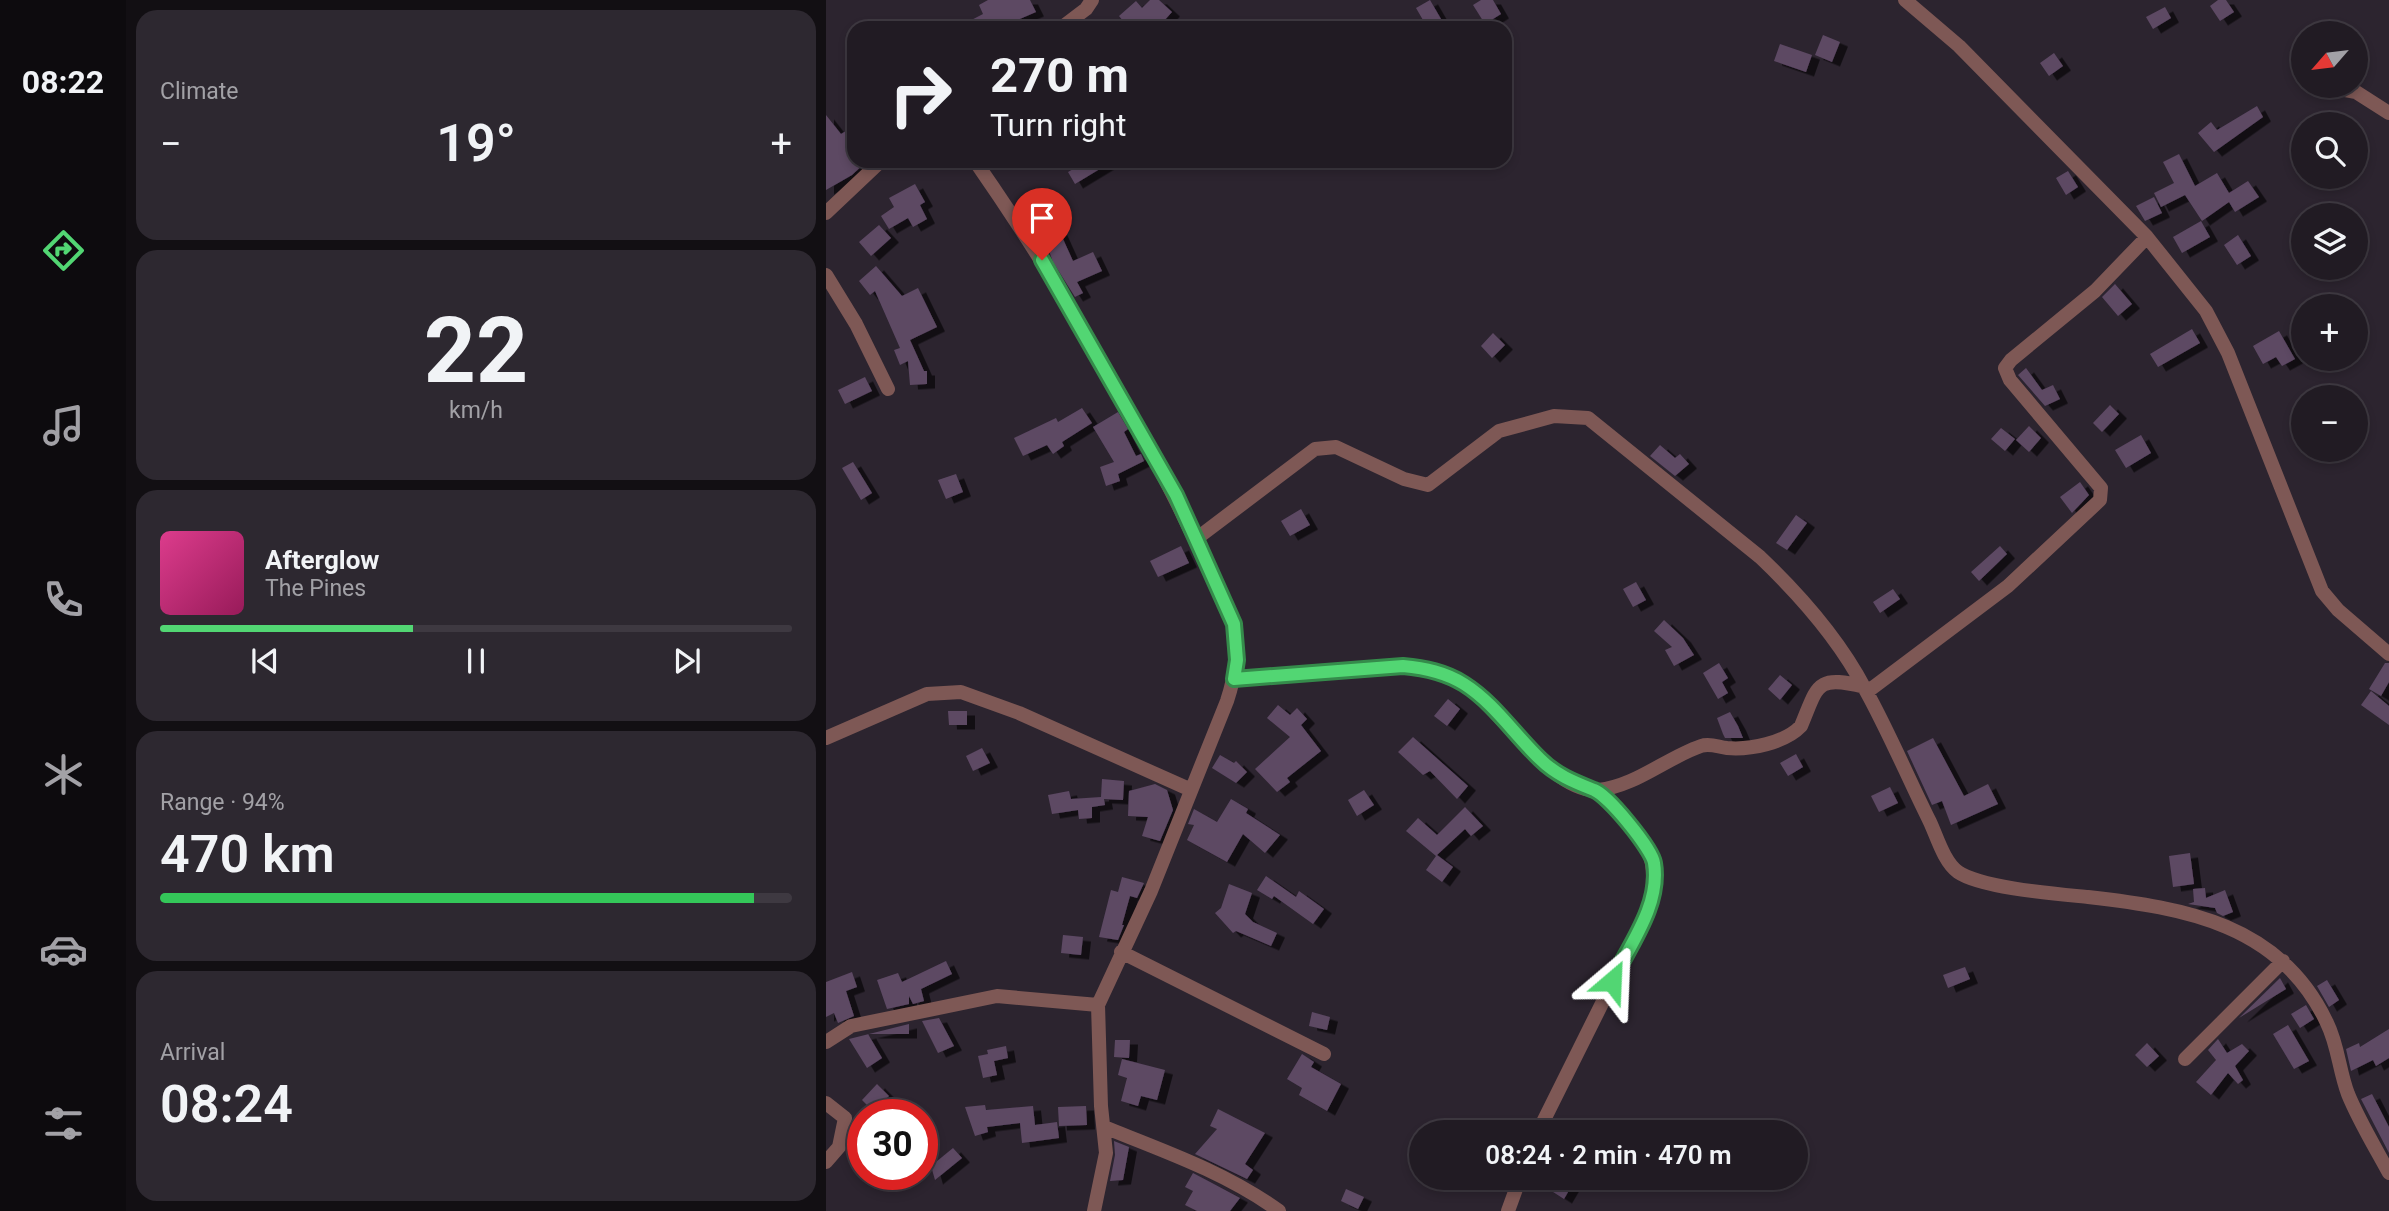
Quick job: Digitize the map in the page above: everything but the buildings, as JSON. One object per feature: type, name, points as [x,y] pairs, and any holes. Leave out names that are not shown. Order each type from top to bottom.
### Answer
[{"type":"street","points":[[1070,21],[1086,9],[1092,0]]},
{"type":"street","points":[[1905,0],[1959,46],[2147,237],[2206,311],[2228,354],[2322,591],[2338,610],[2389,654]]},
{"type":"street","points":[[2365,98],[2389,113]]},
{"type":"street","points":[[826,214],[874,168]]},
{"type":"street","points":[[980,168],[1042,260],[1176,495],[1234,624],[1237,660],[1234,679],[1151,891],[1098,1005],[1105,1162],[1094,1211]]},
{"type":"street","points":[[1866,690],[2008,586],[2100,500],[2101,488],[2010,380],[2005,368],[2011,360],[2095,291],[2147,237]]},
{"type":"street","points":[[826,275],[856,324],[888,389]]},
{"type":"street","points":[[1196,539],[1315,449],[1336,447],[1404,480],[1428,485],[1475,448],[1514,425],[1554,416],[1588,418],[1787,582],[1832,636],[1866,690],[1940,843],[1958,872],[1975,879],[2033,890],[2133,902],[2194,914],[2260,943],[2283,961],[2326,1020],[2348,1093],[2389,1173]]},
{"type":"street","points":[[1234,679],[1403,666],[1428,668],[1464,684],[1482,698],[1541,760],[1568,781],[1596,790],[1641,839],[1654,860],[1656,882],[1648,911],[1544,1120]]},
{"type":"street","points":[[1596,790],[1625,782],[1704,745],[1744,747],[1777,741],[1801,726],[1811,695],[1824,684],[1849,683],[1866,690]]},
{"type":"street","points":[[826,738],[927,694],[961,692],[1019,713],[1189,789]]},
{"type":"street","points":[[1121,952],[1324,1054]]},
{"type":"street","points":[[2185,1059],[2283,961]]},
{"type":"street","points":[[826,1042],[851,1026],[997,996],[1098,1005]]},
{"type":"street","points":[[826,1103],[845,1118],[839,1147],[826,1163]]},
{"type":"street","points":[[1104,1127],[1196,1165],[1259,1196],[1279,1211]]},
{"type":"street","points":[[1508,1211],[1516,1190]]},
{"type":"route","points":[[1042,260],[1176,495],[1234,624],[1237,660],[1234,679],[1403,666],[1428,668],[1464,684],[1482,698],[1541,760],[1568,781],[1596,790],[1641,839],[1654,860],[1656,882],[1648,911],[1612,981]]}]
